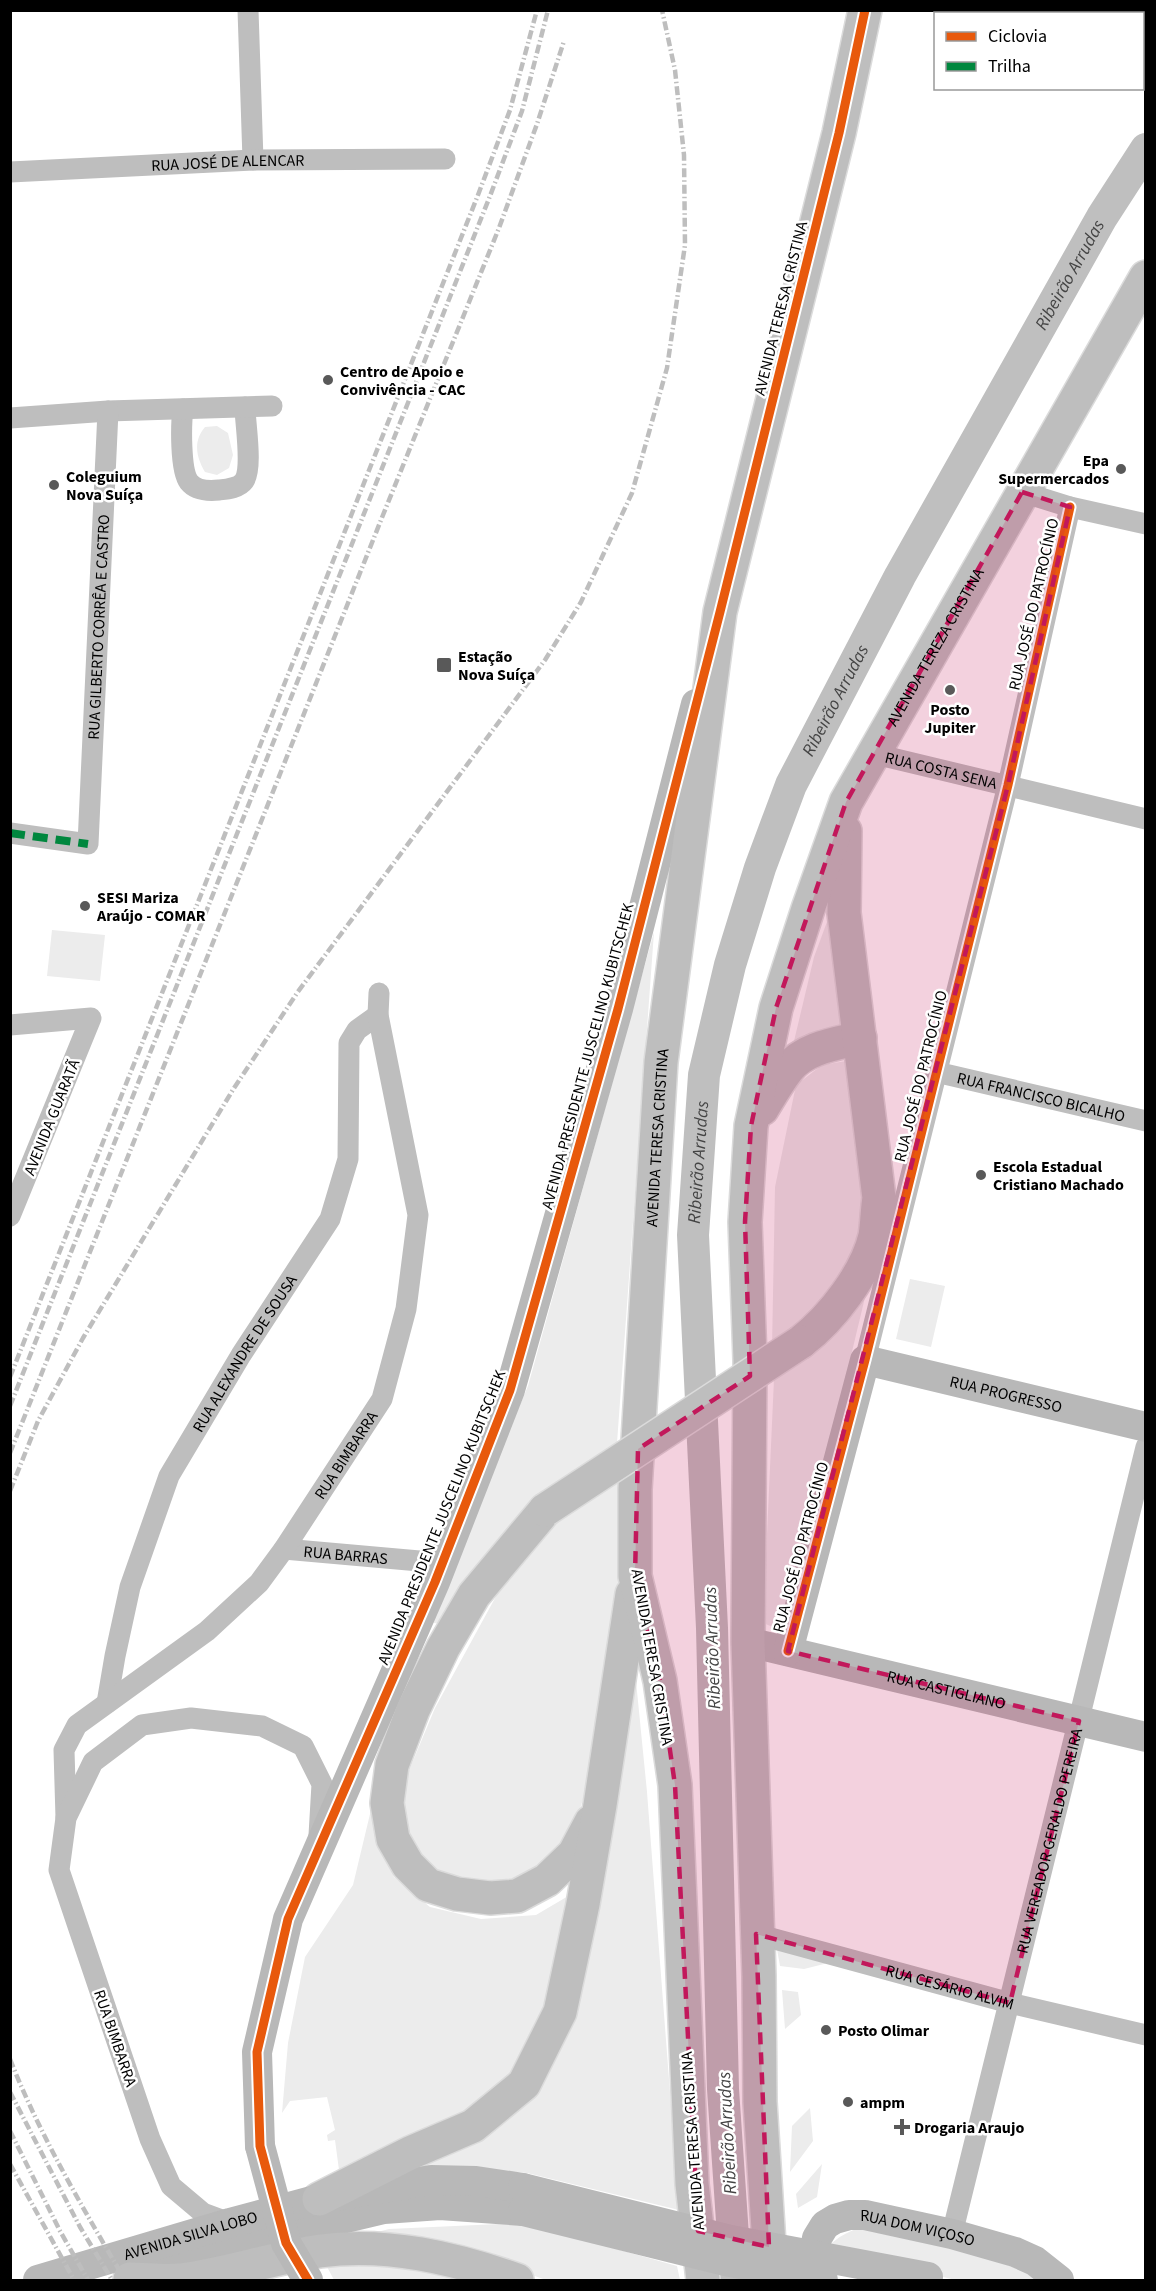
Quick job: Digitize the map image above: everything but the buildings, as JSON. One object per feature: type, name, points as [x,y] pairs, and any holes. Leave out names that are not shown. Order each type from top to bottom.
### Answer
[{"type":"highway","name":"AVENIDA TERESA CRISTINA","points":[[703,2280],[692,2184],[675,1785],[660,1682],[635,1576],[635,1489],[661,1062],[720,612],[836,144],[865,10]]},
{"type":"highway","points":[[1022,492],[1146,277]]},
{"type":"highway","name":"AVENIDA TEREZA CRISTINA","points":[[846,802],[1022,492]]},
{"type":"highway","points":[[600,1805],[574,1854],[547,1880],[517,1896],[490,1898],[457,1894],[428,1885],[408,1865],[393,1839],[387,1803],[392,1765],[413,1710],[443,1648],[474,1595],[545,1510],[801,1342],[821,1326],[838,1306],[860,1270],[874,1237],[879,1198],[844,912],[846,802]]},
{"type":"highway","points":[[772,2280],[760,2102],[759,1976],[748,1642],[750,1360],[745,1221],[751,1126],[776,1008],[846,802]]},
{"type":"highway","points":[[751,1126],[789,1068],[804,1055],[820,1048],[860,1038]]},
{"type":"highway","points":[[319,2199],[410,2153],[472,2126],[524,2084],[560,2012],[583,1904],[635,1576]]},
{"type":"highway","points":[[128,2280],[179,2280],[277,2258],[322,2251],[385,2249],[435,2255],[517,2280]]},
{"type":"main road","name":"AVENIDA PRESIDENTE JUSCELINO KUBITSCHEK","points":[[308,2280],[286,2243],[260,2146],[257,2052],[288,1919],[442,1563],[510,1390],[618,1009],[720,612]]},
{"type":"main road","name":"RUA PROGRESSO","points":[[865,1360],[1146,1427]]},
{"type":"main road","name":"RUA JOSÉ DO PATROCÍNIO","points":[[788,1650],[865,1360]]},
{"type":"main road","name":"RUA CASTIGLIANO","points":[[748,1642],[1146,1737]]},
{"type":"main road","name":"AVENIDA SILVA LOBO","points":[[38,2280],[319,2199],[431,2180],[476,2181],[523,2199]]},
{"type":"main road","name":"AVENIDA SILVA LOBO","points":[[128,2280],[325,2223],[384,2209],[523,2199]]},
{"type":"main road","points":[[523,2199],[934,2279]]},
{"type":"main road","points":[[523,2199],[724,2261],[823,2280]]},
{"type":"main road","name":"RUA DOM VIÇOSO","points":[[810,2280],[817,2238],[825,2225],[849,2215],[865,2215],[952,2234],[1016,2252],[1035,2261],[1059,2280]]},
{"type":"street","points":[[248,10],[253,160]]},
{"type":"street","name":"RUA JOSÉ DE ALENCAR","points":[[10,172],[253,160],[445,159]]},
{"type":"street","points":[[183,409],[181,426],[185,472],[189,482],[198,489],[209,491],[238,486],[244,481],[247,460],[245,406]]},
{"type":"street","points":[[10,418],[108,411],[272,406]]},
{"type":"street","name":"RUA GILBERTO CORRÊA E CASTRO","points":[[10,833],[88,843],[108,411]]},
{"type":"street","points":[[1022,492],[1070,507],[1146,524]]},
{"type":"street","name":"RUA JOSÉ DO PATROCÍNIO","points":[[865,1360],[1008,785],[1070,507]]},
{"type":"street","name":"RUA COSTA SENA","points":[[875,754],[1146,819]]},
{"type":"street","name":"RUA BIMBARRA","points":[[230,2223],[203,2213],[171,2186],[150,2139],[59,1870],[66,1818],[64,1750],[77,1725],[207,1630],[259,1583],[284,1549],[382,1399],[406,1309],[418,1215],[378,1015],[379,993]]},
{"type":"street","name":"RUA ALEXANDRE DE SOUSA","points":[[107,1703],[130,1587],[169,1476],[241,1355],[330,1219],[348,1159],[350,1043],[357,1030],[378,1015]]},
{"type":"street","name":"AVENIDA GUARATÃ","points":[[10,1025],[91,1018],[12,1209]]},
{"type":"street","name":"RUA FRANCISCO BICALHO","points":[[936,1072],[1146,1121]]},
{"type":"street","name":"RUA VEREADOR GERALDO PEREIRA","points":[[952,2234],[1146,1447]]},
{"type":"street","name":"RUA BARRAS","points":[[284,1549],[442,1563]]},
{"type":"street","name":"RUA BIMBARRA","points":[[66,1818],[93,1762],[142,1725],[191,1718],[262,1726],[303,1746],[322,1784],[317,1856]]},
{"type":"street","name":"RUA CESÁRIO ALVIM","points":[[756,1934],[1010,2003],[1146,2036]]},
{"type":"highlighted area","points":[[1022,492],[1070,507],[1008,785],[788,1651],[1079,1721],[1010,2003],[756,1934],[769,2247],[698,2231],[675,1785],[660,1681],[635,1576],[638,1449],[750,1376],[745,1222],[751,1126],[776,1008],[846,802]]},
{"type":"shaded area","points":[[217,426],[228,433],[233,455],[229,468],[217,475],[205,472],[200,461],[197,443],[205,427]]},
{"type":"shaded area","points":[[831,911],[848,1034],[790,1058],[814,957]]},
{"type":"shaded area","points":[[52,930],[105,935],[100,981],[47,976]]},
{"type":"shaded area","points":[[654,932],[617,1443],[532,1499],[449,1618],[442,1624],[434,1623],[431,1618],[433,1609],[528,1386]]},
{"type":"shaded area","points":[[852,1060],[873,1187],[850,1257],[837,1281],[806,1321],[772,1348],[775,1187],[796,1085],[822,1065]]},
{"type":"shaded area","points":[[874,1260],[787,1622],[778,1629],[763,1623],[774,1379]]},
{"type":"shaded area","points":[[910,1279],[945,1286],[931,1347],[896,1339]]},
{"type":"shaded area","points":[[620,1482],[619,1576],[590,1776],[565,1859],[527,1885],[480,1892],[412,1859],[398,1815],[405,1780],[435,1708],[506,1578],[555,1522]]},
{"type":"shaded area","points":[[635,1671],[647,1792],[679,2210],[527,2173],[475,2169],[401,2171],[486,2138],[535,2090]]},
{"type":"shaded area","points":[[376,1789],[377,1824],[394,1877],[430,1907],[481,1919],[536,1915],[575,1892],[555,2009],[518,2081],[401,2150],[339,2170],[335,2140],[328,2141],[327,2135],[335,2130],[327,2097],[290,2101],[282,2113],[288,2043],[305,1957],[353,1885]]},
{"type":"shaded area","points":[[777,1949],[828,1963],[804,1969],[780,1966]]},
{"type":"shaded area","points":[[782,1990],[798,1992],[801,2015],[785,2029]]},
{"type":"shaded area","points":[[810,2108],[813,2141],[790,2172],[792,2126]]},
{"type":"shaded area","points":[[822,2164],[817,2197],[798,2208],[796,2194]]},
{"type":"shaded area","points":[[524,2223],[677,2266],[680,2280],[546,2280],[453,2247],[358,2237],[389,2229]]},
{"type":"shaded area","points":[[868,2225],[961,2247],[1033,2275],[1040,2280],[956,2280],[825,2250],[845,2234]]},
{"type":"shaded area","points":[[325,2263],[377,2265],[429,2271],[462,2280],[334,2280]]},
{"type":"waterway","name":"Ribeirão Arrudas","points":[[736,2280],[723,2089],[712,1628],[693,1235],[704,1075],[730,965],[760,868],[791,785],[900,576],[1102,217],[1146,149]]},
{"type":"railway","points":[[10,1377],[478,195],[510,110],[537,10]]},
{"type":"railway","points":[[10,1406],[490,196],[522,111],[548,10]]},
{"type":"railway","points":[[10,1491],[38,1421],[83,1338],[234,1088],[297,993],[545,660],[581,602],[632,493],[667,368],[685,245],[684,155],[675,70],[662,10]]},
{"type":"railway","points":[[10,1453],[499,228],[564,41]]},
{"type":"railway","points":[[10,2059],[49,2144],[125,2280]]},
{"type":"railway","points":[[10,2092],[80,2227],[112,2280]]},
{"type":"railway","points":[[10,2131],[60,2231],[88,2280]]},
{"type":"railway","points":[[10,2164],[74,2280]]},
{"type":"marked path","points":[[10,833],[88,844]]},
{"type":"cycle path","points":[[308,2280],[286,2243],[260,2146],[257,2052],[288,1919],[435,1582],[510,1390],[618,1009],[839,133],[865,10]]},
{"type":"cycle path","points":[[788,1651],[865,1360],[1008,785],[1070,507]]},
{"type":"place","name":"Centro de Apoio e Convivência - CAC","points":[[328,380]]},
{"type":"place","name":"Epa Supermercados","points":[[1121,469]]},
{"type":"place","name":"Coleguium Nova Suíça","points":[[54,485]]},
{"type":"place","name":"Estação Nova Suíça","points":[[444,665]]},
{"type":"place","name":"Posto Jupiter","points":[[950,690]]},
{"type":"place","name":"SESI Mariza Araújo - COMAR","points":[[85,906]]},
{"type":"place","name":"Escola Estadual Cristiano Machado","points":[[981,1175]]},
{"type":"place","name":"Posto Olimar","points":[[826,2030]]},
{"type":"place","name":"ampm","points":[[848,2102]]},
{"type":"place","name":"Drogaria Araujo","points":[[902,2127]]}]
